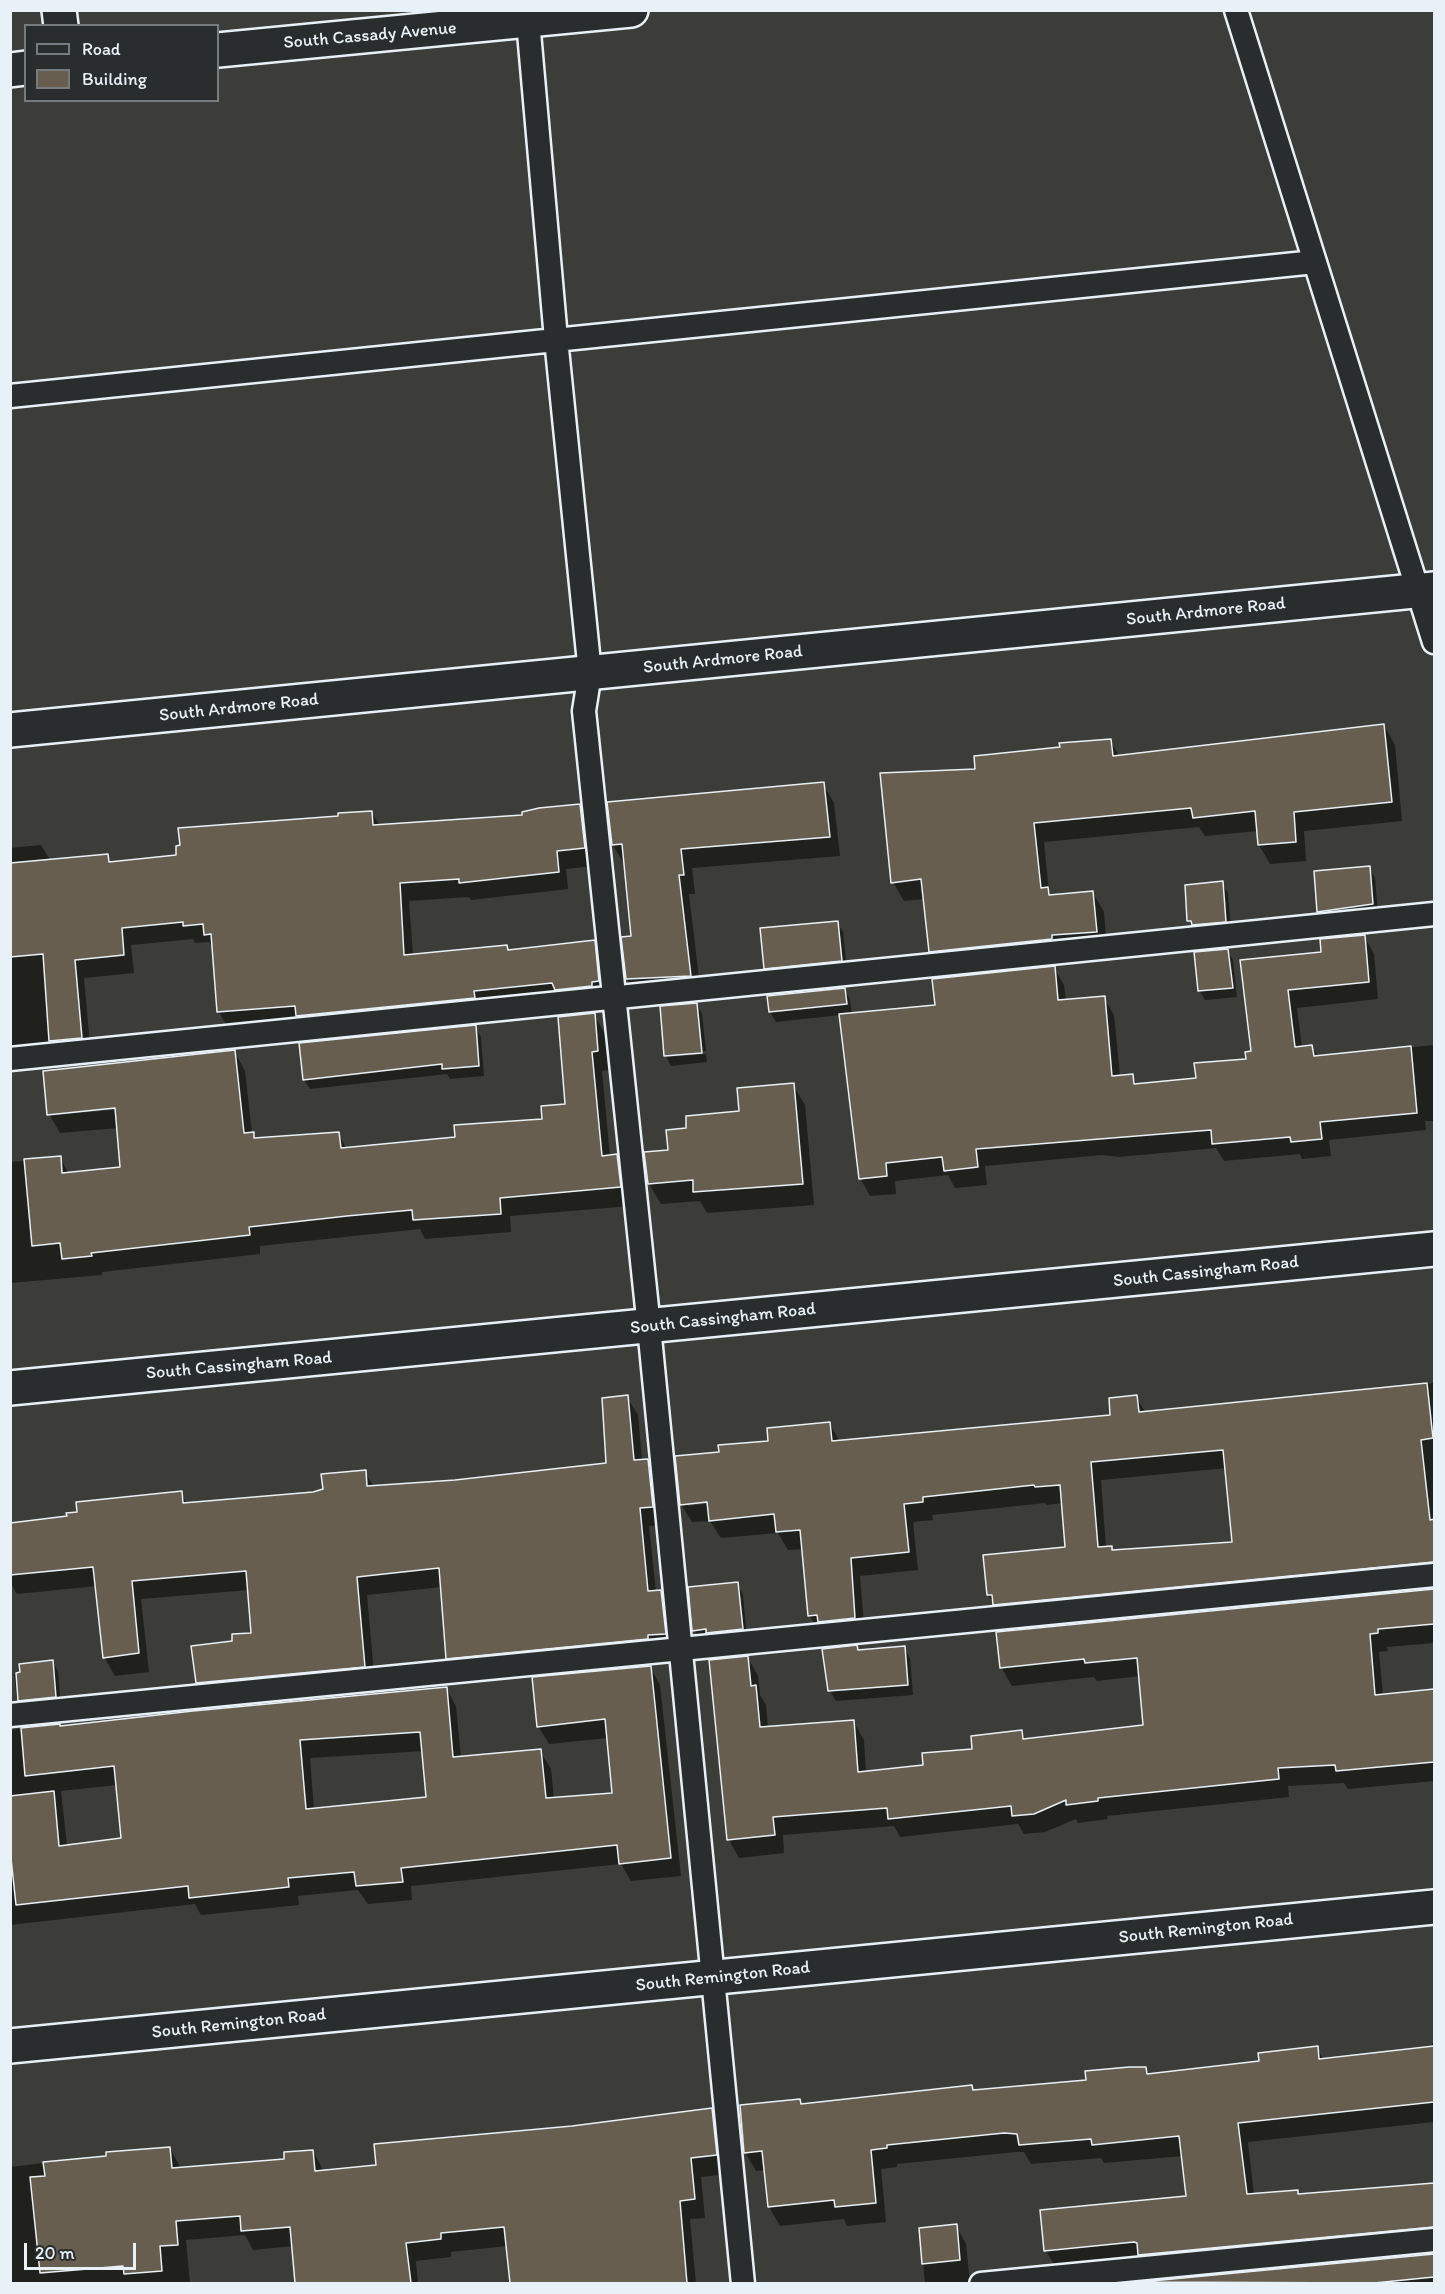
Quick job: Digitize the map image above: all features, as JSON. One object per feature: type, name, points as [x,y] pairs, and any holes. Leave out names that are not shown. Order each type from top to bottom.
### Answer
[{"type":"street","name":"South Cassady Avenue","points":[[219,50],[631,10]]},
{"type":"street","name":"South Ardmore Road","points":[[10,730],[1427,590]]},
{"type":"street","name":"South Cassingham Road","points":[[10,1388],[1434,1249]]},
{"type":"street","name":"South Remington Road","points":[[10,2046],[1434,1907]]},
{"type":"lane","points":[[1236,10],[1315,262],[1427,590],[1434,642]]},
{"type":"lane","points":[[528,21],[556,339],[590,673],[584,711],[649,1327],[743,2283]]},
{"type":"lane","points":[[10,396],[1315,262]]},
{"type":"lane","points":[[10,1059],[1434,914]]},
{"type":"lane","points":[[10,1715],[1434,1575]]},
{"type":"lane","points":[[981,2283],[1434,2240]]},
{"type":"building","points":[[1384,724],[1392,802],[1294,812],[1296,842],[1258,845],[1255,811],[1193,818],[1191,808],[1034,823],[1041,888],[1048,887],[1049,895],[1093,891],[1097,932],[1052,935],[1052,939],[929,952],[921,879],[891,883],[880,773],[975,769],[974,756],[1060,747],[1059,743],[1111,739],[1113,756]]},
{"type":"building","points":[[824,782],[830,837],[681,849],[684,875],[679,875],[691,976],[626,979],[621,937],[631,936],[622,844],[612,845],[607,802]]},
{"type":"building","points":[[580,804],[585,848],[557,851],[559,872],[459,883],[459,879],[400,883],[404,955],[507,945],[508,950],[595,940],[599,981],[592,982],[592,986],[555,990],[552,983],[474,991],[475,998],[296,1016],[295,1006],[217,1012],[211,934],[204,935],[203,924],[183,926],[183,922],[122,928],[124,955],[75,960],[82,1038],[49,1041],[43,954],[10,957],[10,863],[108,854],[109,862],[176,855],[176,846],[180,845],[178,828],[338,816],[338,813],[372,811],[373,825],[522,815],[522,812],[539,808]]},
{"type":"building","points":[[1370,866],[1373,904],[1317,912],[1314,871]]},
{"type":"building","points":[[1223,881],[1226,922],[1192,925],[1191,921],[1187,921],[1185,885]]},
{"type":"building","points":[[838,921],[842,961],[764,969],[760,928]]},
{"type":"building","points":[[1365,935],[1369,982],[1288,990],[1295,1047],[1312,1045],[1314,1056],[1411,1046],[1417,1113],[1320,1122],[1322,1139],[1291,1142],[1290,1137],[1212,1144],[1211,1130],[976,1149],[978,1167],[944,1171],[942,1157],[886,1163],[887,1176],[859,1179],[839,1014],[935,1005],[932,979],[1055,966],[1058,1000],[1105,996],[1112,1076],[1133,1074],[1134,1084],[1196,1078],[1194,1063],[1246,1059],[1245,1052],[1251,1051],[1240,960],[1321,952],[1320,939]]},
{"type":"building","points":[[1228,949],[1233,988],[1198,991],[1194,952]]},
{"type":"building","points":[[845,988],[847,1004],[769,1012],[767,996]]},
{"type":"building","points":[[697,1003],[702,1053],[664,1056],[660,1006]]},
{"type":"building","points":[[595,1013],[598,1051],[592,1052],[602,1156],[617,1154],[621,1187],[500,1198],[501,1214],[413,1220],[412,1210],[347,1216],[249,1227],[250,1235],[91,1253],[92,1256],[62,1259],[60,1243],[32,1246],[24,1159],[61,1156],[62,1173],[120,1167],[115,1108],[47,1115],[43,1071],[235,1050],[244,1133],[254,1132],[254,1138],[339,1132],[341,1148],[455,1137],[454,1125],[542,1119],[541,1106],[565,1104],[558,1017]]},
{"type":"building","points":[[476,1025],[479,1066],[442,1069],[442,1064],[303,1080],[299,1043]]},
{"type":"building","points":[[794,1083],[803,1184],[693,1192],[693,1180],[648,1184],[644,1152],[668,1150],[666,1130],[686,1128],[686,1116],[739,1111],[737,1088]]},
{"type":"building","points":[[1427,1383],[1433,1438],[1421,1440],[1430,1520],[1434,1519],[1434,1562],[993,1605],[992,1595],[987,1595],[983,1555],[1065,1547],[1060,1485],[1035,1487],[1034,1485],[923,1497],[923,1502],[904,1504],[909,1552],[851,1558],[855,1618],[818,1622],[817,1615],[808,1616],[800,1530],[776,1532],[774,1514],[709,1521],[707,1502],[680,1505],[675,1456],[719,1452],[718,1445],[768,1441],[767,1428],[830,1422],[832,1441],[1110,1415],[1109,1398],[1137,1395],[1139,1412]],"holes":[[[1223,1450],[1232,1542],[1112,1550],[1112,1546],[1098,1547],[1091,1462]]]},
{"type":"building","points":[[628,1395],[634,1460],[648,1459],[653,1507],[640,1508],[648,1591],[661,1590],[666,1634],[648,1635],[648,1639],[446,1659],[439,1568],[357,1577],[365,1667],[196,1683],[191,1646],[232,1641],[232,1634],[251,1633],[246,1571],[132,1581],[139,1653],[103,1658],[93,1567],[10,1575],[10,1523],[67,1516],[66,1513],[77,1512],[76,1502],[182,1491],[183,1503],[313,1492],[323,1489],[321,1474],[366,1470],[367,1486],[455,1480],[606,1463],[602,1398]]},
{"type":"building","points":[[738,1582],[743,1629],[706,1633],[706,1629],[692,1631],[688,1587]]},
{"type":"building","points":[[1434,1589],[1434,1624],[1378,1629],[1378,1633],[1370,1634],[1375,1695],[1434,1689],[1434,1762],[1336,1771],[1335,1765],[1278,1768],[1279,1779],[1098,1798],[1098,1801],[1066,1805],[1066,1800],[1034,1814],[1012,1816],[1011,1806],[888,1819],[887,1808],[773,1817],[775,1835],[727,1840],[709,1660],[748,1656],[751,1686],[756,1685],[760,1727],[854,1720],[858,1772],[923,1765],[922,1753],[972,1749],[971,1736],[1022,1730],[1023,1739],[1143,1725],[1137,1658],[1085,1663],[1084,1659],[1000,1668],[996,1632]]},
{"type":"building","points":[[857,1645],[858,1650],[905,1646],[908,1685],[828,1691],[822,1649]]},
{"type":"building","points":[[53,1660],[56,1697],[18,1701],[16,1673],[20,1672],[19,1664]]},
{"type":"building","points":[[651,1666],[671,1858],[619,1864],[617,1845],[401,1868],[403,1882],[356,1886],[354,1872],[288,1878],[289,1887],[189,1898],[188,1886],[16,1905],[10,1849],[10,1796],[54,1791],[59,1846],[121,1838],[114,1766],[25,1776],[21,1728],[447,1687],[453,1757],[541,1749],[546,1798],[612,1793],[605,1719],[537,1727],[532,1677]],"holes":[[[420,1732],[426,1797],[306,1809],[300,1740]]]},
{"type":"building","points":[[1318,2046],[1319,2059],[1434,2046],[1434,2102],[1238,2123],[1247,2194],[1298,2190],[1298,2194],[1434,2183],[1434,2227],[1138,2255],[1137,2243],[1134,2242],[1044,2251],[1040,2210],[1186,2196],[1179,2136],[1092,2145],[1091,2139],[1019,2145],[1017,2134],[1004,2133],[887,2145],[887,2148],[871,2150],[876,2203],[835,2207],[834,2200],[768,2207],[762,2151],[744,2153],[740,2105],[800,2099],[801,2104],[972,2085],[973,2090],[1086,2080],[1085,2071],[1129,2067],[1146,2067],[1147,2074],[1259,2061],[1258,2053]]},
{"type":"building","points":[[712,2108],[717,2155],[691,2158],[695,2199],[680,2201],[687,2283],[510,2283],[504,2227],[441,2233],[441,2239],[406,2243],[411,2283],[295,2283],[290,2227],[241,2231],[240,2216],[176,2221],[178,2245],[160,2246],[162,2271],[124,2274],[123,2266],[40,2273],[30,2177],[45,2176],[43,2162],[106,2156],[106,2152],[170,2147],[172,2168],[284,2159],[284,2152],[313,2150],[315,2171],[376,2165],[374,2144],[572,2126]]},
{"type":"building","points":[[957,2224],[960,2260],[922,2264],[919,2228]]},
{"type":"building","points":[[1434,2254],[1434,2277],[1374,2283],[1141,2282]]}]
